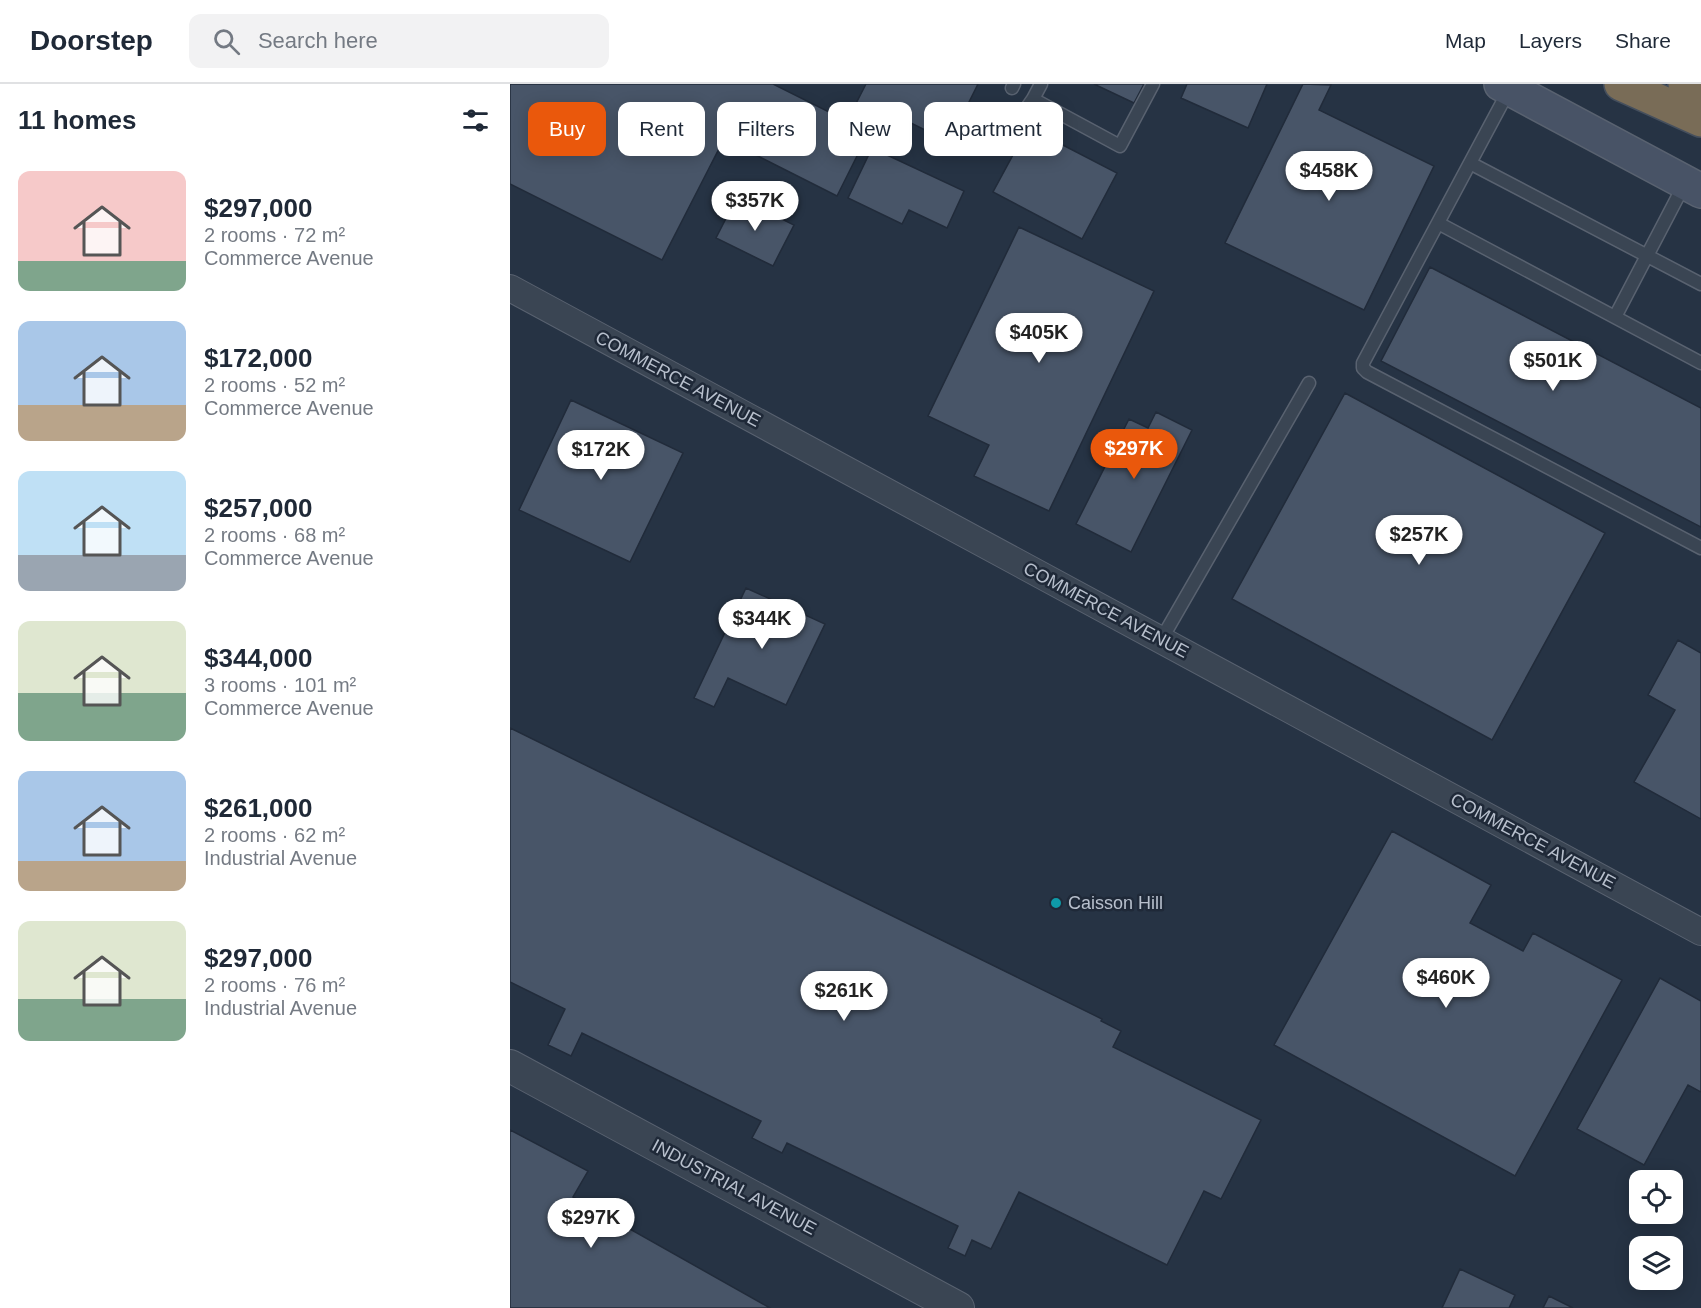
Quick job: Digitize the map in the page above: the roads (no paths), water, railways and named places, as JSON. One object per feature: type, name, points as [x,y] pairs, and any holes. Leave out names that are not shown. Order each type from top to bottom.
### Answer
[{"type":"highway","points":[[1621,84],[1701,120]]},
{"type":"highway","points":[[1685,84],[1701,93]]},
{"type":"main road","points":[[1505,86],[1693,187]]},
{"type":"street","name":"COMMERCE AVENUE","points":[[510,288],[1701,932]]},
{"type":"street","name":"INDUSTRIAL AVENUE","points":[[510,1066],[958,1308]]},
{"type":"lane","points":[[1031,102],[1041,84]]},
{"type":"lane","points":[[1033,99],[1120,146],[1153,84]]},
{"type":"lane","points":[[1505,86],[1470,163],[1363,363],[1363,368],[1701,548]]},
{"type":"lane","points":[[1470,163],[1701,284]]},
{"type":"lane","points":[[1615,317],[1647,256],[1693,187]]},
{"type":"lane","points":[[1438,223],[1701,363]]},
{"type":"lane","points":[[1161,640],[1308,383]]},
{"type":"place","name":"Caisson Hill","points":[[1056,903]]}]
